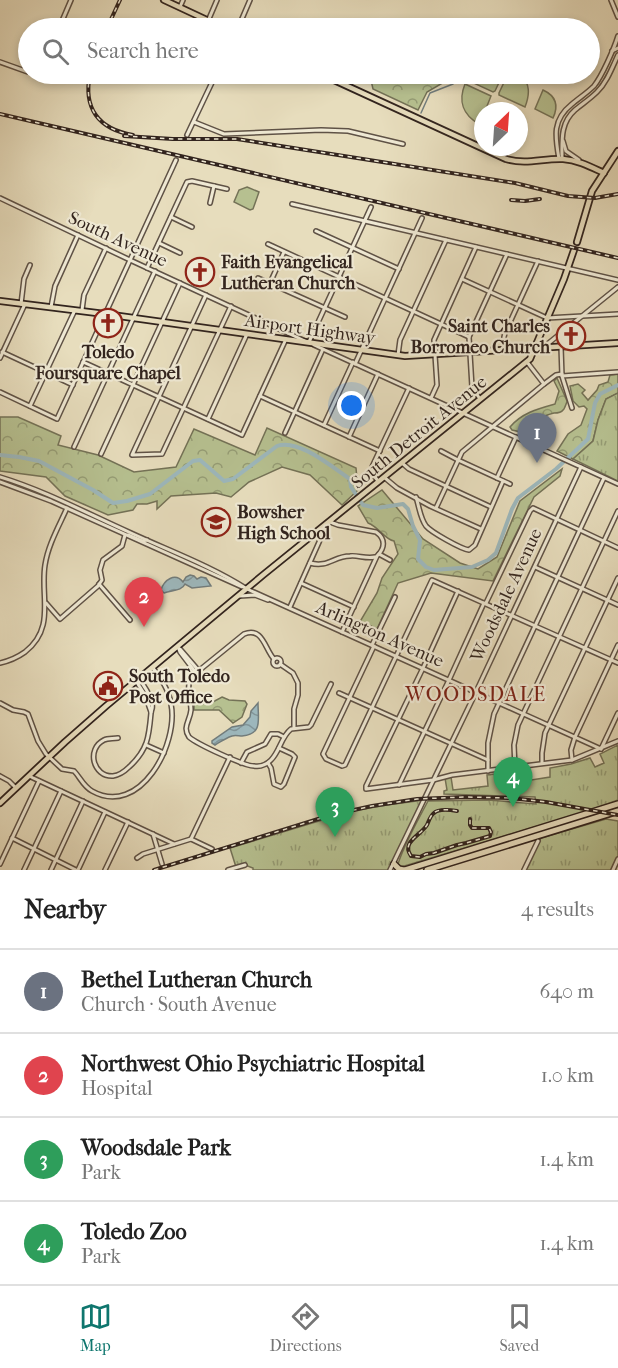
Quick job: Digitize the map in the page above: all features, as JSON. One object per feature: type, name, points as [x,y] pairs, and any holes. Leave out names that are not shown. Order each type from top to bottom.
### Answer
[{"type":"highway","points":[[393,867],[404,870],[618,804]]},
{"type":"highway","points":[[428,870],[618,811]]},
{"type":"highway","points":[[411,870],[423,864]]},
{"type":"main road","points":[[164,0],[202,18]]},
{"type":"main road","points":[[343,84],[506,159],[528,162],[560,159],[583,163],[604,173]]},
{"type":"main road","points":[[577,242],[592,191],[618,151]]},
{"type":"main road","points":[[592,167],[598,174],[598,182]]},
{"type":"main road","points":[[528,360],[574,250]]},
{"type":"main road","name":"Airport Highway","points":[[0,301],[407,356],[618,343]]},
{"type":"main road","points":[[540,333],[539,342],[545,347]]},
{"type":"main road","name":"South Detroit Avenue","points":[[0,803],[85,724],[136,681],[545,347]]},
{"type":"street","points":[[63,18],[71,0]]},
{"type":"street","points":[[180,7],[183,0]]},
{"type":"street","points":[[209,18],[217,0]]},
{"type":"street","points":[[242,18],[250,0]]},
{"type":"street","points":[[611,0],[618,17]]},
{"type":"street","points":[[600,76],[618,36]]},
{"type":"street","points":[[612,51],[618,48]]},
{"type":"street","points":[[560,159],[563,128],[567,120],[603,84],[618,55]]},
{"type":"street","points":[[0,62],[18,68]]},
{"type":"street","points":[[603,84],[606,75],[604,69]]},
{"type":"street","points":[[188,135],[211,84]]},
{"type":"street","points":[[560,159],[555,137],[556,126],[562,114],[595,84]]},
{"type":"street","points":[[571,105],[588,100]]},
{"type":"street","points":[[194,122],[224,134],[348,131],[403,144]]},
{"type":"street","points":[[556,126],[560,130],[563,128]]},
{"type":"street","points":[[562,134],[566,150],[583,163]]},
{"type":"street","points":[[0,393],[57,419],[176,160]]},
{"type":"street","points":[[147,268],[188,181],[227,189]]},
{"type":"street","points":[[210,203],[214,186]]},
{"type":"street","name":"South Avenue","points":[[0,198],[618,484]]},
{"type":"street","points":[[292,204],[618,280]]},
{"type":"street","points":[[309,342],[371,207]]},
{"type":"street","points":[[171,217],[192,227]]},
{"type":"street","points":[[324,425],[422,218]]},
{"type":"street","points":[[316,231],[399,269]]},
{"type":"street","points":[[51,308],[55,286],[78,235]]},
{"type":"street","points":[[398,355],[400,340],[446,240]]},
{"type":"street","points":[[159,243],[180,253]]},
{"type":"street","points":[[268,244],[469,337]]},
{"type":"street","points":[[431,398],[437,386],[434,340],[476,247]]},
{"type":"street","points":[[82,311],[84,295],[106,248]]},
{"type":"street","points":[[270,283],[284,252]]},
{"type":"street","points":[[480,399],[472,387],[469,337],[507,254]]},
{"type":"street","points":[[505,350],[504,337],[538,261]]},
{"type":"street","points":[[0,358],[23,304],[24,279],[30,265]]},
{"type":"street","points":[[74,447],[155,271]]},
{"type":"street","points":[[258,278],[345,318]]},
{"type":"street","points":[[462,279],[547,318],[618,314]]},
{"type":"street","points":[[101,454],[180,283]]},
{"type":"street","points":[[545,347],[618,286]]},
{"type":"street","points":[[206,295],[132,455],[162,454],[231,306]]},
{"type":"street","points":[[30,406],[75,310]]},
{"type":"street","points":[[208,419],[247,334]]},
{"type":"street","points":[[84,362],[242,435],[286,339]]},
{"type":"street","points":[[561,347],[562,375],[572,408]]},
{"type":"street","points":[[285,433],[323,349]]},
{"type":"street","points":[[2,352],[73,385]]},
{"type":"street","points":[[528,360],[544,384]]},
{"type":"street","points":[[436,508],[463,451],[556,375],[618,372]]},
{"type":"street","points":[[349,437],[378,374]]},
{"type":"street","points":[[379,482],[372,471],[409,388]]},
{"type":"street","points":[[260,396],[380,451]]},
{"type":"street","points":[[497,478],[516,437]]},
{"type":"street","points":[[441,451],[510,484]]},
{"type":"street","points":[[402,463],[409,469],[491,507]]},
{"type":"street","name":"Woodsdale Avenue","points":[[393,867],[557,519],[579,466]]},
{"type":"street","name":"Arlington Avenue","points":[[0,477],[69,504],[219,572],[247,589]]},
{"type":"street","points":[[384,478],[393,486],[416,498],[482,529]]},
{"type":"street","points":[[488,771],[490,731],[499,703],[604,478]]},
{"type":"street","points":[[416,498],[427,528],[462,549],[469,550],[475,545],[503,481]]},
{"type":"street","name":"Arlington Avenue","points":[[0,482],[39,496],[601,749]]},
{"type":"street","points":[[0,663],[23,654],[36,642],[44,624],[45,569],[48,552],[69,504]]},
{"type":"street","points":[[399,785],[530,511],[533,508],[618,548]]},
{"type":"street","points":[[515,768],[514,745],[518,724],[618,511]]},
{"type":"street","points":[[93,520],[142,541],[147,540]]},
{"type":"street","points":[[330,522],[378,533],[384,546],[342,632]]},
{"type":"street","points":[[290,608],[320,540],[317,533]]},
{"type":"street","points":[[45,603],[60,619],[99,584],[102,580],[100,570],[103,560],[122,546],[125,535]]},
{"type":"street","points":[[310,563],[325,564],[349,556],[372,558],[378,555],[390,560]]},
{"type":"street","points":[[534,567],[618,605]]},
{"type":"street","points":[[543,764],[543,742],[549,725],[618,578]]},
{"type":"street","points":[[395,597],[323,754],[344,766],[432,580],[618,663]]},
{"type":"street","points":[[301,583],[354,607]]},
{"type":"street","points":[[99,584],[130,620]]},
{"type":"street","points":[[233,584],[238,590],[237,597],[255,595],[266,600],[273,600]]},
{"type":"street","points":[[458,591],[366,789],[433,780],[452,775],[572,760],[618,741]]},
{"type":"street","points":[[294,728],[298,683],[293,673],[280,664],[280,659],[274,659],[264,642],[254,633],[246,633],[191,678],[189,684],[191,707],[186,733],[195,741],[230,758],[255,766],[268,763],[289,730],[311,725],[331,684]]},
{"type":"street","points":[[572,760],[571,750],[575,737],[618,645]]},
{"type":"street","points":[[178,647],[197,672]]},
{"type":"street","points":[[0,703],[29,716],[38,741],[49,757],[62,769],[75,772],[91,790],[101,795],[126,794],[140,785],[154,770],[169,739],[171,703],[164,684],[153,668]]},
{"type":"street","points":[[118,738],[103,741],[95,750],[94,763],[105,774],[114,776],[124,772],[135,762],[146,745],[151,728],[153,707],[142,683],[136,681]]},
{"type":"street","points":[[339,693],[488,760]]},
{"type":"street","points":[[601,749],[618,713]]},
{"type":"street","points":[[241,763],[247,752],[265,744],[271,734],[284,737]]},
{"type":"street","points":[[608,735],[612,744]]},
{"type":"street","points":[[146,745],[164,753]]},
{"type":"street","points":[[268,763],[274,784],[281,787],[295,759],[292,754],[279,748]]},
{"type":"street","points":[[191,839],[230,758]]},
{"type":"street","points":[[0,776],[16,788]]},
{"type":"street","points":[[29,776],[174,844]]},
{"type":"street","points":[[0,864],[39,781]]},
{"type":"street","points":[[24,870],[61,791]]},
{"type":"street","points":[[51,870],[83,801]]},
{"type":"street","points":[[12,838],[77,870],[105,812]]},
{"type":"street","points":[[105,870],[128,822]]},
{"type":"street","points":[[153,834],[162,864]]},
{"type":"street","points":[[137,858],[191,839],[212,849]]},
{"type":"street","points":[[524,870],[538,841]]},
{"type":"street","points":[[613,870],[618,859]]},
{"type":"street","points":[[228,870],[244,865]]},
{"type":"green space","points":[[372,84],[441,84],[427,92],[418,110],[373,89]]},
{"type":"green space","points":[[465,84],[491,96],[489,102],[474,102],[474,120],[463,107]]},
{"type":"green space","points":[[476,84],[498,84],[493,92]]},
{"type":"green space","points":[[503,84],[528,85],[527,102],[514,102],[499,95]]},
{"type":"green space","points":[[543,90],[555,101],[556,109],[553,118],[535,109]]},
{"type":"green space","points":[[247,187],[259,192],[253,209],[250,210],[234,202],[239,190]]},
{"type":"green space","points":[[618,374],[618,393],[606,399],[593,441],[573,459],[557,451],[568,434],[581,425],[587,409],[584,406],[579,407],[573,401],[570,386],[578,384],[585,390],[582,393],[588,400],[599,385],[608,382],[610,375]]},
{"type":"green space","points":[[557,378],[567,401],[563,410],[538,420],[530,434],[512,430],[510,427],[525,415],[555,404],[559,391],[554,381]]},
{"type":"green space","points":[[618,393],[618,481],[573,459],[593,441],[606,399]]},
{"type":"green space","points":[[0,417],[18,417],[61,436],[58,445],[98,455],[134,472],[176,467],[194,429],[255,455],[267,428],[356,468],[358,490],[342,505],[310,475],[282,467],[249,482],[231,497],[216,493],[171,496],[157,509],[157,501],[137,504],[133,510],[108,515],[65,496],[46,477],[0,471]]},
{"type":"green space","points":[[562,469],[560,476],[534,497],[493,581],[431,573],[398,583],[377,629],[367,624],[363,633],[355,630],[377,593],[382,578],[398,554],[394,541],[368,523],[358,506],[382,490],[423,539],[460,563],[478,569],[497,557],[520,501]]},
{"type":"green space","points":[[222,697],[245,701],[247,704],[242,717],[233,723],[219,710],[194,710],[194,704],[211,703]]},
{"type":"green space","points":[[618,745],[618,800],[401,867],[398,864],[428,801],[488,800],[536,804],[535,797],[444,794],[447,790],[445,778],[451,777],[453,790],[488,786],[487,775],[517,771],[518,776],[524,776],[525,781],[550,777],[550,768],[590,758],[595,767],[604,763],[600,754]]},
{"type":"green space","points":[[424,800],[390,870],[253,870],[245,865],[236,867],[230,848],[352,811]]},
{"type":"green space","points":[[606,819],[618,821],[618,856],[611,870],[525,870],[541,838]]},
{"type":"water","points":[[190,575],[197,579],[206,578],[211,586],[192,588],[185,584],[182,588],[164,593],[161,590],[170,578],[177,578],[183,582]]},
{"type":"water","points":[[258,703],[258,725],[253,732],[249,735],[232,736],[215,745],[212,743],[232,727],[243,725]]},
{"type":"waterway","points":[[421,113],[430,93],[453,84]]},
{"type":"waterway","points":[[0,455],[39,461],[113,503],[150,494],[193,461],[200,460],[224,481],[233,479],[277,446],[295,446],[315,455],[350,479],[351,487],[363,505],[377,508],[403,504],[408,509],[420,540],[418,559],[426,567],[434,570],[472,567],[488,560],[496,553],[518,498],[556,469],[588,439],[595,403],[600,394],[618,385]]},
{"type":"railway","points":[[112,18],[120,0]]},
{"type":"railway","points":[[88,84],[91,107],[102,122],[111,128],[133,135]]},
{"type":"railway","points":[[0,114],[618,258]]},
{"type":"railway","points":[[124,136],[237,139],[515,183],[568,196],[595,198],[618,194]]},
{"type":"railway","points":[[511,200],[540,199]]},
{"type":"railway","points":[[154,870],[331,815],[417,799],[511,798],[618,815]]},
{"type":"railway","points":[[457,811],[436,811],[424,829],[410,843],[408,847],[411,856],[420,857],[490,836],[489,828],[472,828],[470,819]]},
{"type":"place","name":"Faith Evangelical Lutheran Church","points":[[200,272]]},
{"type":"place","name":"Toledo Foursquare Chapel","points":[[108,323]]},
{"type":"place","name":"Saint Charles Borromeo Church","points":[[571,336]]},
{"type":"place","name":"Bethel Lutheran Church","points":[[537,463]]},
{"type":"place","name":"Bowsher High School","points":[[216,522]]},
{"type":"place","name":"Northwest Ohio Psychiatric Hospital","points":[[144,627]]},
{"type":"place","name":"South Toledo Post Office","points":[[108,686]]},
{"type":"place","name":"Toledo Zoo","points":[[513,807]]},
{"type":"place","name":"Woodsdale Park","points":[[335,837]]},
{"type":"district","name":"WOODSDALE","points":[[476,694]]}]
